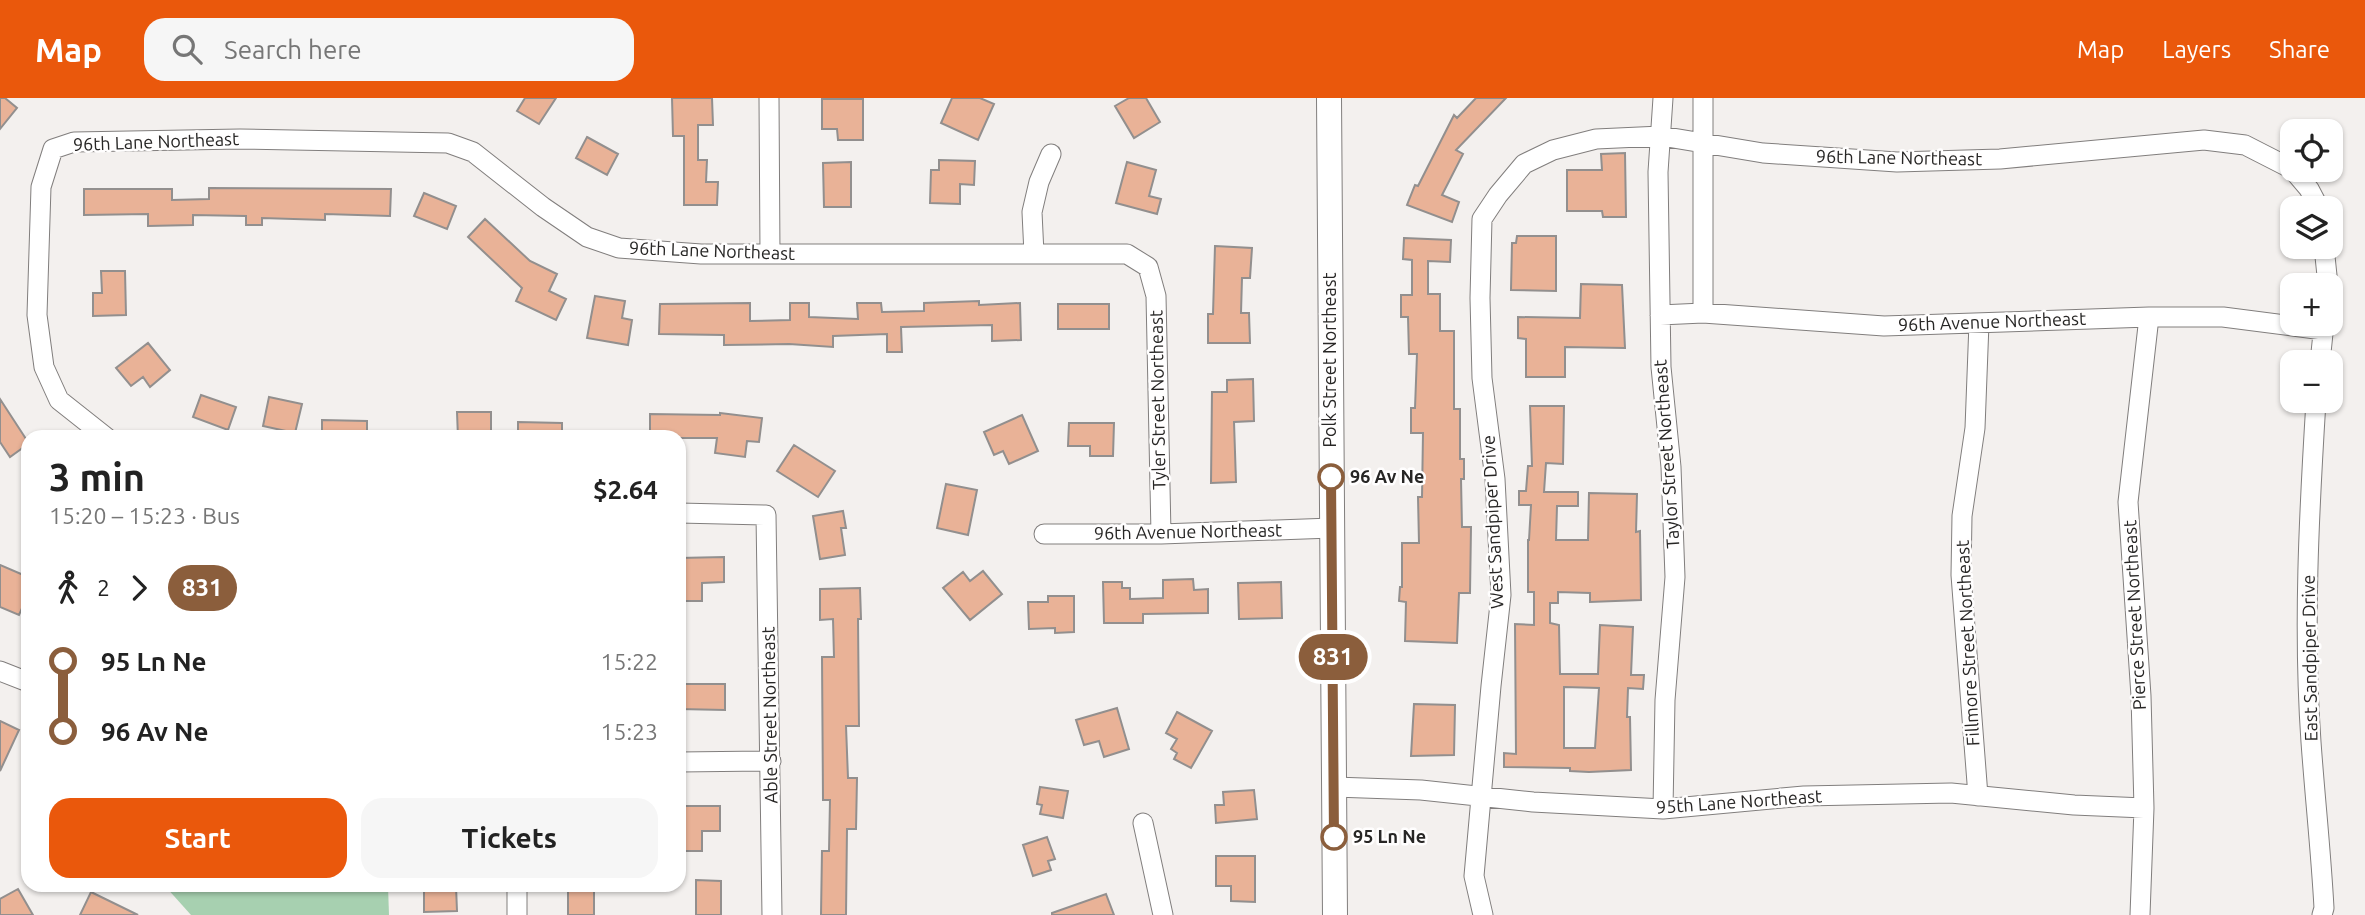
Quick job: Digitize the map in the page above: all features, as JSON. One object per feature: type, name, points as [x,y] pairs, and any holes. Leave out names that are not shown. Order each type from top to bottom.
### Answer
[{"type":"street","points":[[769,98],[770,254]]},
{"type":"street","name":"Polk Street Northeast","points":[[1329,98],[1335,915]]},
{"type":"street","name":"Taylor Street Northeast","points":[[1663,98],[1658,172],[1661,367],[1671,467],[1675,577],[1665,700],[1663,809]]},
{"type":"street","points":[[1703,98],[1703,313]]},
{"type":"street","name":"96th Lane Northeast","points":[[1512,178],[1524,164],[1553,150],[1596,139],[1661,136],[1763,153],[1897,162],[2000,159],[2204,140],[2245,145],[2280,163]]},
{"type":"street","name":"96th Lane Northeast","points":[[97,430],[59,400],[44,367],[37,315],[41,187],[53,149],[74,142],[226,139],[448,143],[472,152],[587,236],[619,248],[701,254],[1127,254],[1148,267]]},
{"type":"street","points":[[1034,254],[1032,212],[1051,154]]},
{"type":"street","name":"West Sandpiper Drive","points":[[1483,915],[1474,876],[1501,595],[1495,479],[1482,378],[1482,219],[1512,178]]},
{"type":"street","name":"Tyler Street Northeast","points":[[1148,267],[1156,296],[1161,534]]},
{"type":"street","name":"96th Avenue Northeast","points":[[1660,315],[1703,313],[1884,326],[2149,317],[2223,317],[2280,323]]},
{"type":"street","name":"Pierce Street Northeast","points":[[2140,915],[2144,807],[2141,696],[2128,502],[2149,317]]},
{"type":"street","name":"Fillmore Street Northeast","points":[[1978,796],[1961,575],[1962,516],[1975,428],[1979,323]]},
{"type":"street","name":"East Sandpiper Drive","points":[[2315,413],[2307,583],[2311,741],[2319,822],[2324,908],[2322,915]]},
{"type":"street","name":"Able Street Northeast","points":[[686,513],[766,515],[772,915]]},
{"type":"street","name":"96th Avenue Northeast","points":[[1044,534],[1161,534],[1332,528]]},
{"type":"street","points":[[0,671],[21,679]]},
{"type":"street","points":[[686,762],[771,761]]},
{"type":"street","name":"95th Lane Northeast","points":[[1334,788],[1421,790],[1663,809],[1804,796],[1951,793],[2074,805],[2144,807]]},
{"type":"street","points":[[1143,823],[1163,915]]},
{"type":"street","points":[[517,892],[517,915]]},
{"type":"green space","points":[[170,892],[388,892],[389,915],[191,915]]},
{"type":"building","points":[[0,98],[5,98],[17,108],[0,129]]},
{"type":"building","points":[[525,98],[556,98],[539,124],[517,111]]},
{"type":"building","points":[[672,98],[712,98],[713,125],[698,125],[698,160],[707,160],[706,182],[718,182],[717,205],[684,205],[684,136],[673,136]]},
{"type":"building","points":[[952,98],[980,98],[994,104],[978,140],[941,123]]},
{"type":"building","points":[[1129,98],[1146,98],[1160,122],[1134,138],[1115,106]]},
{"type":"building","points":[[1476,98],[1506,98],[1456,150],[1463,154],[1442,195],[1459,202],[1452,222],[1407,205],[1415,185],[1418,186],[1454,115],[1457,118]]},
{"type":"building","points":[[822,99],[863,99],[863,140],[838,140],[837,129],[822,129]]},
{"type":"building","points":[[587,137],[618,154],[607,175],[576,158]]},
{"type":"building","points":[[1625,153],[1626,217],[1603,217],[1602,211],[1567,211],[1567,170],[1602,170],[1601,154]]},
{"type":"building","points":[[939,160],[975,161],[974,185],[960,184],[960,204],[930,203],[931,170],[939,170]]},
{"type":"building","points":[[851,162],[851,207],[824,207],[823,163]]},
{"type":"building","points":[[1127,162],[1156,170],[1149,196],[1161,199],[1157,214],[1116,203]]},
{"type":"building","points":[[209,188],[391,189],[390,216],[325,214],[325,220],[262,218],[262,225],[246,225],[246,216],[193,215],[193,225],[148,226],[148,214],[84,215],[84,189],[172,189],[172,200],[209,199]]},
{"type":"building","points":[[424,193],[456,206],[447,229],[414,216]]},
{"type":"building","points":[[485,219],[530,261],[557,274],[549,291],[566,299],[556,320],[516,301],[522,288],[468,237]]},
{"type":"building","points":[[1517,236],[1556,236],[1556,291],[1511,290],[1512,243],[1516,243]]},
{"type":"building","points":[[1404,238],[1451,240],[1450,262],[1428,261],[1428,294],[1440,294],[1440,331],[1454,331],[1454,409],[1460,409],[1460,459],[1464,459],[1464,479],[1461,479],[1462,527],[1471,527],[1470,593],[1459,593],[1457,643],[1405,641],[1406,602],[1399,601],[1402,587],[1402,543],[1419,543],[1418,497],[1422,497],[1423,433],[1411,433],[1417,354],[1409,354],[1408,317],[1401,317],[1401,295],[1412,295],[1412,260],[1403,259]]},
{"type":"building","points":[[1215,246],[1252,248],[1250,278],[1242,278],[1241,313],[1249,313],[1250,343],[1208,343],[1208,314],[1213,314]]},
{"type":"building","points":[[101,271],[125,271],[126,315],[93,316],[93,293],[102,293]]},
{"type":"building","points":[[1581,284],[1622,285],[1625,348],[1565,347],[1565,377],[1526,377],[1526,339],[1518,338],[1518,317],[1580,318]]},
{"type":"building","points":[[595,296],[625,301],[622,318],[632,320],[628,345],[587,338]]},
{"type":"building","points":[[979,301],[979,305],[1020,303],[1021,340],[992,341],[992,325],[901,327],[902,352],[887,352],[887,334],[833,336],[833,347],[789,344],[724,345],[724,335],[659,334],[660,304],[750,303],[750,321],[790,320],[790,303],[809,303],[809,317],[858,319],[857,303],[881,303],[882,312],[924,311],[924,303]]},
{"type":"building","points":[[1058,304],[1109,304],[1109,329],[1058,329]]},
{"type":"building","points":[[148,343],[170,370],[150,387],[143,377],[131,386],[116,368]]},
{"type":"building","points":[[1253,379],[1254,421],[1234,422],[1236,482],[1211,483],[1212,392],[1227,392],[1227,380]]},
{"type":"building","points":[[201,395],[236,407],[228,430],[193,417]]},
{"type":"building","points":[[269,397],[302,404],[296,430],[263,426]]},
{"type":"building","points":[[0,399],[21,431],[21,449],[10,457],[0,442]]},
{"type":"building","points":[[1530,406],[1564,406],[1563,464],[1546,463],[1544,492],[1578,492],[1578,506],[1557,506],[1556,540],[1588,540],[1589,493],[1637,494],[1636,532],[1640,531],[1641,600],[1590,602],[1590,593],[1558,592],[1558,603],[1550,603],[1550,623],[1559,625],[1560,674],[1598,674],[1600,625],[1633,627],[1631,675],[1644,675],[1643,689],[1628,688],[1631,770],[1589,772],[1570,771],[1570,768],[1504,767],[1504,753],[1516,754],[1515,624],[1534,625],[1534,592],[1528,592],[1531,505],[1519,505],[1519,491],[1526,491],[1528,466],[1532,466]],"holes":[[[1564,687],[1599,688],[1595,748],[1564,748]]]},
{"type":"building","points":[[457,412],[491,412],[491,430],[458,430]]},
{"type":"building","points":[[650,414],[762,418],[759,442],[747,441],[745,457],[715,453],[717,438],[686,438],[686,430],[650,430]]},
{"type":"building","points":[[1022,415],[1038,451],[1009,464],[1003,451],[994,455],[984,432]]},
{"type":"building","points":[[322,420],[367,421],[367,430],[322,430]]},
{"type":"building","points":[[518,422],[562,423],[562,430],[518,430]]},
{"type":"building","points":[[1069,423],[1114,423],[1113,456],[1090,456],[1090,446],[1068,446]]},
{"type":"building","points":[[794,445],[835,471],[818,497],[777,471]]},
{"type":"building","points":[[946,484],[977,490],[968,535],[937,528]]},
{"type":"building","points":[[843,511],[846,528],[841,528],[845,555],[820,559],[813,516]]},
{"type":"building","points":[[724,557],[724,582],[702,583],[702,601],[686,601],[686,558]]},
{"type":"building","points":[[0,565],[21,574],[21,611],[19,615],[0,607]]},
{"type":"building","points":[[983,571],[1002,594],[970,620],[943,588],[963,572],[970,581]]},
{"type":"building","points":[[1193,579],[1194,590],[1208,589],[1208,613],[1143,614],[1143,623],[1104,623],[1103,582],[1122,582],[1122,588],[1130,588],[1130,599],[1163,598],[1163,580]]},
{"type":"building","points":[[1281,582],[1282,618],[1239,619],[1238,583]]},
{"type":"building","points":[[860,588],[859,726],[846,726],[848,778],[857,778],[856,829],[847,829],[846,915],[821,915],[822,851],[829,851],[830,800],[823,800],[822,657],[834,657],[833,619],[820,620],[820,589]]},
{"type":"building","points":[[1048,596],[1074,596],[1074,632],[1055,633],[1055,628],[1029,629],[1028,602],[1048,602]]},
{"type":"building","points":[[686,684],[725,684],[725,710],[686,709]]},
{"type":"building","points":[[1414,704],[1455,705],[1454,755],[1411,756]]},
{"type":"building","points":[[1117,708],[1129,749],[1104,757],[1099,741],[1084,745],[1076,720]]},
{"type":"building","points":[[1177,712],[1212,731],[1191,768],[1174,759],[1177,753],[1171,749],[1177,739],[1166,733]]},
{"type":"building","points":[[0,721],[19,730],[0,771]]},
{"type":"building","points":[[1040,787],[1068,791],[1063,818],[1040,814],[1042,805],[1037,804]]},
{"type":"building","points":[[1254,790],[1257,819],[1216,823],[1215,805],[1224,805],[1223,792]]},
{"type":"building","points":[[686,806],[720,806],[720,831],[702,831],[702,851],[686,851]]},
{"type":"building","points":[[1047,837],[1055,859],[1048,861],[1051,870],[1033,876],[1023,845]]},
{"type":"building","points":[[1216,856],[1255,856],[1255,902],[1231,901],[1231,886],[1216,886]]},
{"type":"building","points":[[696,880],[721,881],[721,915],[696,915]]},
{"type":"building","points":[[18,889],[33,915],[0,915],[0,899]]},
{"type":"building","points":[[91,892],[138,915],[80,915]]},
{"type":"building","points":[[424,892],[456,892],[457,911],[424,912]]},
{"type":"building","points":[[568,892],[594,892],[594,915],[568,915]]},
{"type":"building","points":[[1106,894],[1114,915],[1052,915],[1052,913]]},
{"type":"bus line","name":"831","points":[[1331,477],[1334,837]]},
{"type":"place","name":"96 Av Ne","points":[[1331,477]]},
{"type":"place","name":"95 Ln Ne","points":[[1334,837]]}]
